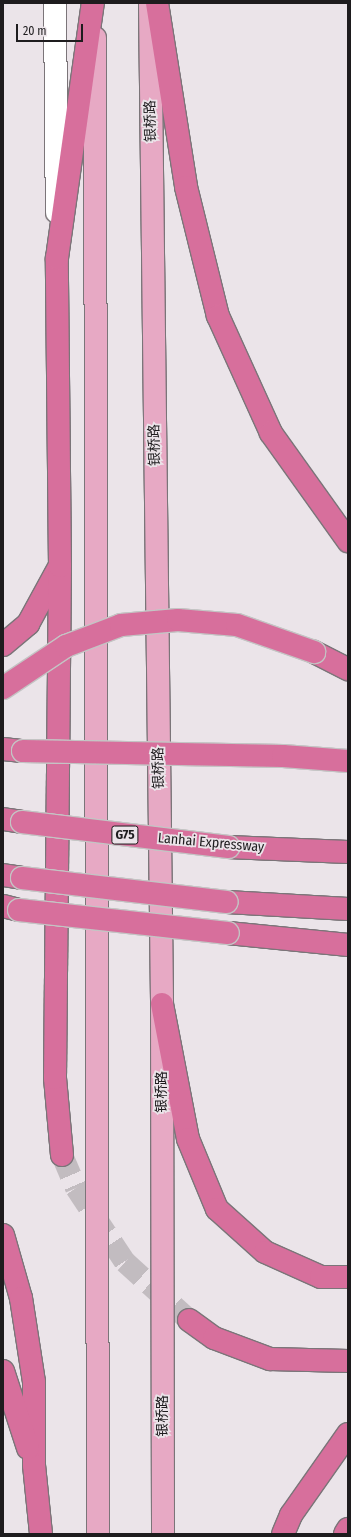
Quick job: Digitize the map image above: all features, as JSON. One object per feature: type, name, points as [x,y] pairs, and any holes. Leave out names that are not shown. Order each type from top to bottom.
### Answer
[{"type":"highway","points":[[62,1155],[55,1078],[60,566],[57,258],[94,3]]},
{"type":"highway","points":[[157,3],[186,187],[218,316],[271,433],[348,541]]},
{"type":"highway","points":[[3,645],[28,624],[60,566]]},
{"type":"highway","points":[[3,688],[66,646],[120,625],[178,620],[237,625],[314,652],[348,669]]},
{"type":"highway","points":[[13,750],[283,756],[348,761]]},
{"type":"highway","name":"Lanhai Expressway","points":[[12,821],[228,847],[348,852]]},
{"type":"highway","points":[[13,876],[227,902],[348,908]]},
{"type":"highway","points":[[11,908],[348,945]]},
{"type":"highway","points":[[162,1004],[188,1139],[217,1209],[265,1252],[321,1278],[348,1278]]},
{"type":"highway","points":[[3,1235],[21,1298],[34,1382],[34,1465],[41,1534]]},
{"type":"highway","points":[[189,1320],[214,1338],[270,1358],[348,1361]]},
{"type":"highway","points":[[3,1371],[34,1465]]},
{"type":"highway","points":[[283,1534],[291,1515],[348,1434]]},
{"type":"highway","points":[[345,1534],[348,1530]]},
{"type":"main road","points":[[55,3],[57,258]]},
{"type":"main road","points":[[94,3],[98,1534]]},
{"type":"main road","name":"银桥路","points":[[150,3],[162,1004],[163,1534]]},
{"type":"tunnel","points":[[62,1155],[76,1188],[125,1262],[189,1320]]}]
